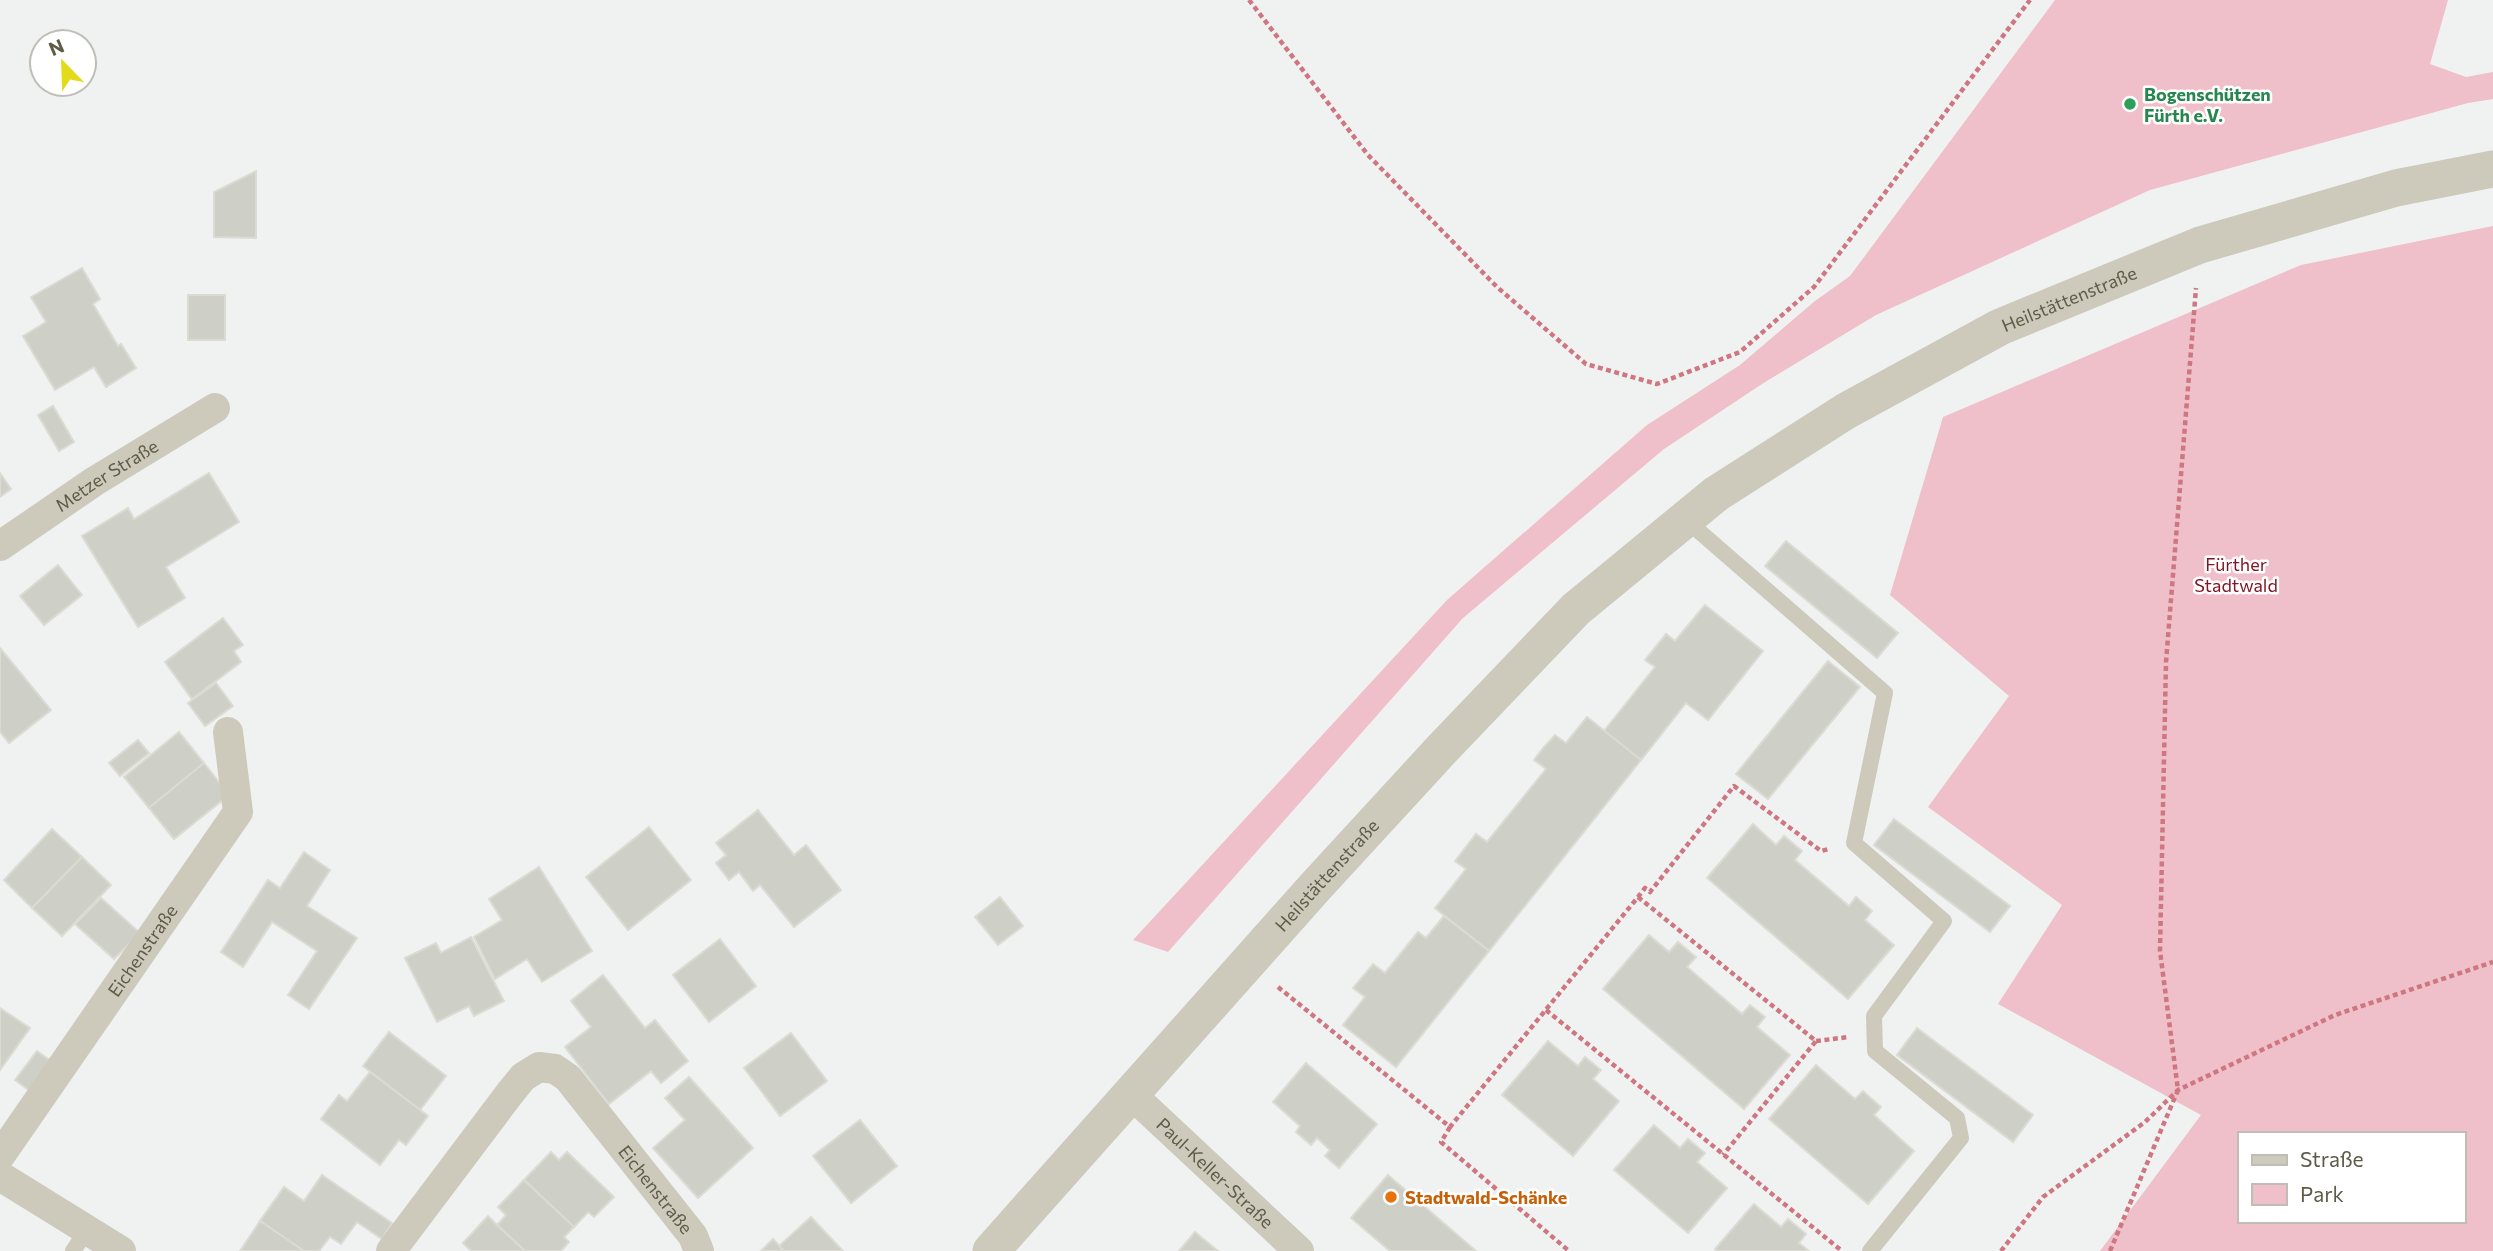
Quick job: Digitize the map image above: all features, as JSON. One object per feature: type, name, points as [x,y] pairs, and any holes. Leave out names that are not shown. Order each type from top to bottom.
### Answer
[{"type":"street","name":"Heilstättenstraße","points":[[990,1251],[1433,758],[1576,609],[1716,494],[1846,411],[2000,327],[2200,245],[2396,188],[2493,169]]},
{"type":"street","name":"Metzer Straße","points":[[0,546],[95,481],[215,408]]},
{"type":"street","name":"Eichenstraße","points":[[0,1156],[238,813],[228,732]]},
{"type":"street","name":"Eichenstraße","points":[[391,1251],[510,1093],[523,1077],[539,1067],[555,1069],[568,1077],[694,1236],[699,1251]]},
{"type":"street","name":"Paul-Keller-Straße","points":[[1132,1095],[1299,1251]]},
{"type":"street","points":[[0,1177],[80,1240],[121,1251]]},
{"type":"lane","points":[[1685,519],[1885,693],[1854,843],[1944,921],[1874,1016],[1875,1051],[1957,1118],[1961,1138],[1870,1251]]},
{"type":"path","points":[[1249,0],[1368,155],[1497,287],[1586,364],[1657,384],[1740,352],[1814,287],[2030,0]]},
{"type":"path","points":[[2110,1251],[2178,1090],[2160,951],[2166,662],[2200,245]]},
{"type":"path","points":[[1569,1251],[1441,1142],[1450,1127],[1645,888],[1650,892],[1734,786],[1821,851],[1854,843]]},
{"type":"path","points":[[1638,897],[1816,1041],[1723,1155]]},
{"type":"path","points":[[2001,1251],[2043,1197],[2144,1122],[2178,1090],[2335,1015],[2493,962]]},
{"type":"path","points":[[1248,963],[1450,1127]]},
{"type":"path","points":[[1545,1010],[1842,1251]]},
{"type":"green space","points":[[2055,0],[2448,0],[2430,64],[2466,77],[2493,72],[2493,99],[2468,103],[2150,190],[1876,315],[1762,384],[1664,449],[1463,618],[1168,952],[1133,940],[1447,600],[1647,425],[1740,365],[1815,301],[1850,276]]},
{"type":"green space","name":"Fürther Stadtwald","points":[[2493,226],[2493,1251],[2100,1251],[2201,1115],[1998,1004],[2062,905],[1928,807],[2009,696],[1890,595],[1943,417],[2301,265]]},
{"type":"building","points":[[256,171],[256,238],[214,237],[214,192]]},
{"type":"building","points":[[82,268],[100,299],[93,304],[118,346],[121,344],[136,368],[106,387],[94,367],[55,390],[23,336],[46,322],[31,297]]},
{"type":"building","points":[[188,295],[225,295],[225,340],[188,340]]},
{"type":"building","points":[[53,406],[74,442],[59,451],[38,415]]},
{"type":"building","points":[[0,473],[11,489],[0,497]]},
{"type":"building","points":[[209,473],[239,522],[166,567],[185,598],[138,627],[82,536],[128,508],[134,519]]},
{"type":"building","points":[[1786,541],[1898,633],[1877,658],[1765,566]]},
{"type":"building","points":[[58,565],[82,595],[44,625],[20,596]]},
{"type":"building","points":[[1705,605],[1763,651],[1708,720],[1686,703],[1641,760],[1604,731],[1655,667],[1645,660],[1666,634],[1675,641]]},
{"type":"building","points":[[223,618],[243,645],[234,651],[241,662],[192,699],[165,662]]},
{"type":"building","points":[[0,648],[51,710],[9,743],[0,732]]},
{"type":"building","points":[[1828,661],[1860,687],[1768,799],[1736,774]]},
{"type":"building","points":[[216,683],[233,706],[205,726],[188,703]]},
{"type":"building","points":[[1587,717],[1641,760],[1489,951],[1435,908],[1466,869],[1455,861],[1476,834],[1487,842],[1546,769],[1534,760],[1544,747],[1555,735],[1566,743]]},
{"type":"building","points":[[179,732],[204,763],[149,808],[124,777]]},
{"type":"building","points":[[138,740],[149,753],[120,776],[109,763]]},
{"type":"building","points":[[204,763],[229,795],[174,839],[149,808]]},
{"type":"building","points":[[758,810],[794,855],[806,845],[841,890],[794,927],[760,885],[753,891],[739,872],[729,880],[716,863],[726,855],[716,843]]},
{"type":"building","points":[[1894,819],[2010,906],[1990,932],[1874,845]]},
{"type":"building","points":[[1753,824],[1776,845],[1784,836],[1802,851],[1795,860],[1849,906],[1856,897],[1872,911],[1865,920],[1894,945],[1848,999],[1707,878]]},
{"type":"building","points":[[649,827],[691,880],[628,930],[586,877]]},
{"type":"building","points":[[52,829],[82,857],[32,908],[4,880]]},
{"type":"building","points":[[304,852],[330,870],[307,906],[357,938],[309,1009],[288,995],[317,951],[272,922],[243,967],[221,952],[268,880],[280,888]]},
{"type":"building","points":[[82,857],[111,885],[62,936],[32,908]]},
{"type":"building","points":[[539,867],[592,951],[542,982],[527,959],[495,979],[474,937],[502,920],[489,899]]},
{"type":"building","points":[[1000,897],[1023,926],[998,945],[975,917]]},
{"type":"building","points":[[101,898],[140,933],[114,959],[75,924]]},
{"type":"building","points":[[1444,916],[1489,951],[1396,1067],[1343,1025],[1365,997],[1353,988],[1373,964],[1385,973],[1418,932],[1426,938]]},
{"type":"building","points":[[1649,935],[1669,952],[1678,942],[1696,957],[1687,967],[1742,1014],[1750,1005],[1765,1017],[1757,1027],[1790,1055],[1744,1109],[1603,989]]},
{"type":"building","points":[[471,937],[504,1001],[474,1016],[469,1006],[437,1022],[405,958],[436,943],[441,953]]},
{"type":"building","points":[[720,939],[756,986],[709,1022],[673,975]]},
{"type":"building","points":[[603,975],[645,1028],[655,1020],[688,1061],[661,1083],[651,1071],[609,1104],[565,1047],[591,1027],[571,1001]]},
{"type":"building","points":[[0,1008],[30,1028],[0,1070]]},
{"type":"building","points":[[1917,1028],[2033,1115],[2013,1142],[1897,1055]]},
{"type":"building","points":[[389,1032],[446,1076],[420,1110],[363,1066]]},
{"type":"building","points":[[791,1033],[827,1081],[780,1116],[744,1068]]},
{"type":"building","points":[[1548,1041],[1578,1066],[1585,1057],[1601,1070],[1593,1079],[1619,1101],[1573,1156],[1502,1095]]},
{"type":"building","points":[[37,1051],[51,1061],[30,1091],[15,1080]]},
{"type":"building","points":[[1306,1063],[1377,1124],[1339,1168],[1325,1156],[1330,1150],[1317,1138],[1311,1145],[1296,1132],[1300,1126],[1273,1102]]},
{"type":"building","points":[[1816,1065],[1855,1099],[1863,1091],[1881,1107],[1874,1115],[1914,1151],[1868,1204],[1769,1119]]},
{"type":"building","points":[[370,1072],[428,1116],[406,1145],[399,1140],[380,1165],[321,1119],[339,1095],[347,1101]]},
{"type":"building","points":[[689,1077],[753,1148],[698,1198],[653,1148],[685,1120],[665,1098]]},
{"type":"building","points":[[860,1120],[897,1166],[851,1203],[813,1156]]},
{"type":"building","points":[[1654,1125],[1680,1148],[1688,1139],[1705,1153],[1697,1162],[1727,1188],[1688,1233],[1614,1170]]},
{"type":"building","points":[[551,1152],[559,1160],[567,1152],[614,1197],[594,1217],[588,1212],[574,1227],[524,1180]]},
{"type":"building","points":[[322,1175],[392,1223],[382,1239],[357,1222],[341,1244],[330,1237],[319,1251],[304,1251],[260,1221],[284,1187],[304,1201]]},
{"type":"building","name":"Stadtwald-Schänke","points":[[1388,1175],[1476,1251],[1390,1251],[1351,1218]]},
{"type":"building","points":[[524,1180],[574,1227],[564,1237],[569,1242],[561,1251],[525,1251],[497,1225],[506,1215],[498,1207]]},
{"type":"building","points":[[1754,1204],[1781,1227],[1788,1219],[1806,1234],[1799,1243],[1809,1251],[1717,1251],[1715,1249]]},
{"type":"building","points":[[488,1216],[525,1251],[471,1251],[463,1243]]},
{"type":"building","points":[[811,1217],[843,1251],[784,1251],[779,1246]]},
{"type":"building","points":[[260,1221],[304,1251],[240,1251]]},
{"type":"building","points":[[1195,1232],[1218,1251],[1179,1251]]},
{"type":"building","points":[[773,1239],[784,1251],[761,1251]]},
{"type":"place","name":"Bogenschützen Fürth e.V.","points":[[2130,104]]},
{"type":"place","name":"Stadtwald-Schänke","points":[[1391,1197]]}]
